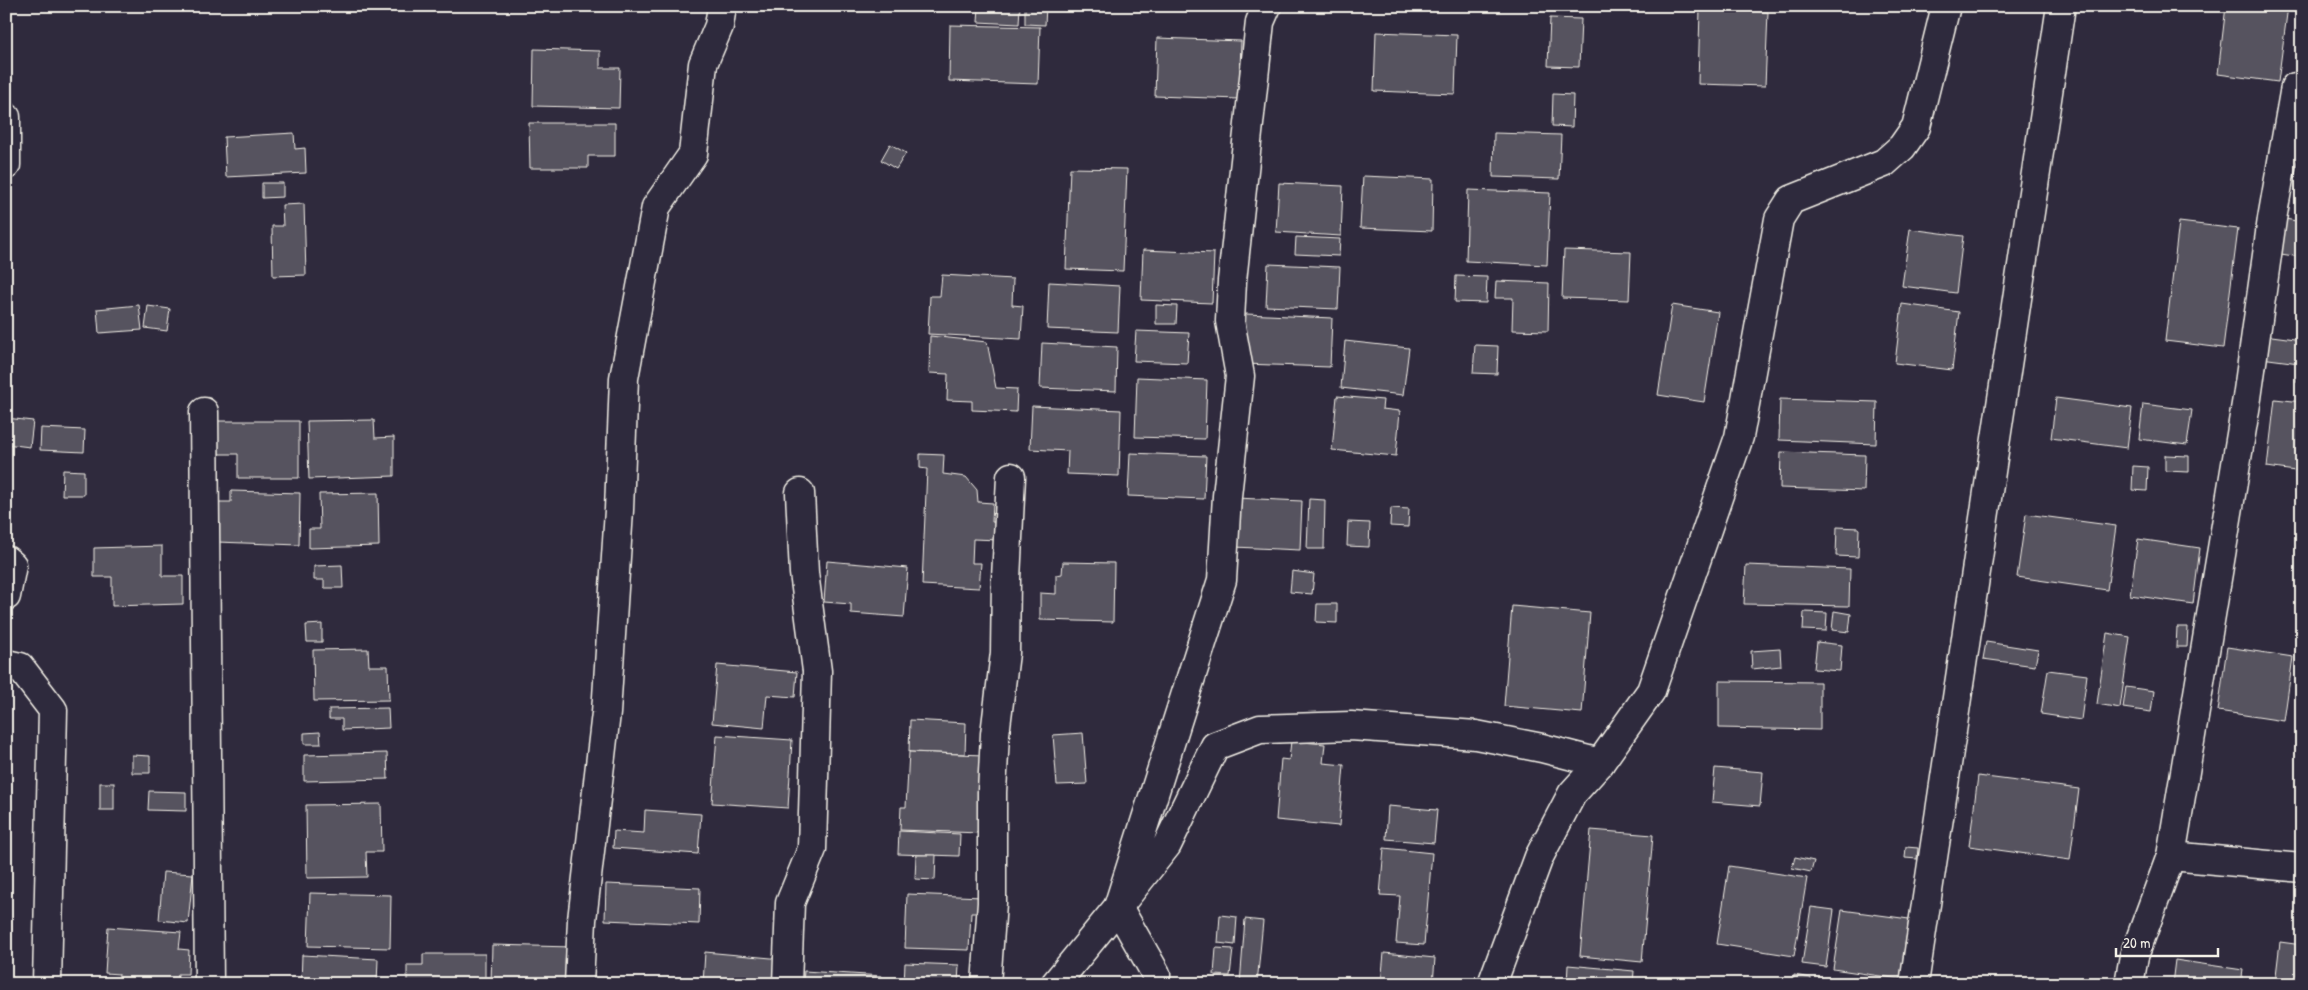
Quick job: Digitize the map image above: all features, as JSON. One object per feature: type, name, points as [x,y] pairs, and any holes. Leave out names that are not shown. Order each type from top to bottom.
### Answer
[{"type":"street","points":[[579,984],[582,920],[606,713],[624,378],[656,207],[693,154],[703,64],[719,26],[722,6]]},
{"type":"street","points":[[1156,984],[1156,974],[1118,908],[1222,580],[1227,496],[1240,376],[1230,321],[1232,281],[1260,22],[1267,6]]},
{"type":"street","points":[[1492,984],[1539,858],[1572,794],[1600,763],[1650,691],[1739,437],[1779,219],[1791,200],[1884,163],[1902,147],[1916,128],[1946,6]]},
{"type":"street","points":[[1914,984],[2061,6]]},
{"type":"street","points":[[2129,984],[2134,956],[2171,856],[2245,408],[2272,219],[2295,87]]},
{"type":"street","points":[[6,117],[8,138],[6,165]]},
{"type":"street","points":[[204,412],[209,984]]},
{"type":"street","points":[[986,984],[992,903],[992,792],[1005,653],[1006,579],[1011,477]]},
{"type":"street","points":[[788,984],[790,903],[812,849],[818,671],[804,573],[800,493]]},
{"type":"street","points":[[6,560],[12,565],[6,596]]},
{"type":"street","points":[[6,664],[20,667],[53,710],[47,984]]},
{"type":"street","points":[[1055,984],[1167,845],[1215,746],[1260,729],[1351,726],[1476,735],[1542,748],[1600,763]]},
{"type":"street","points":[[2171,856],[2302,868]]},
{"type":"building","points":[[979,6],[1020,6],[1019,24],[978,22]]},
{"type":"building","points":[[1025,6],[1046,6],[1045,25],[1025,24]]},
{"type":"building","points":[[2226,6],[2288,6],[2278,82],[2218,74]]},
{"type":"building","points":[[1700,9],[1768,12],[1765,86],[1698,84]]},
{"type":"building","points":[[1550,18],[1581,19],[1579,67],[1548,66]]},
{"type":"building","points":[[950,25],[1040,27],[1038,84],[949,81]]},
{"type":"building","points":[[1376,32],[1457,35],[1455,94],[1374,91]]},
{"type":"building","points":[[1157,38],[1241,41],[1239,99],[1155,96]]},
{"type":"building","points":[[534,49],[600,51],[600,68],[620,68],[619,108],[533,106]]},
{"type":"building","points":[[1553,94],[1573,95],[1572,127],[1552,126]]},
{"type":"building","points":[[529,123],[615,123],[615,156],[588,156],[588,168],[530,168]]},
{"type":"building","points":[[294,133],[295,149],[305,148],[306,173],[226,177],[224,137]]},
{"type":"building","points":[[1494,133],[1561,135],[1559,179],[1493,177]]},
{"type":"building","points":[[890,144],[906,153],[896,169],[881,160]]},
{"type":"building","points":[[1070,168],[1127,169],[1123,271],[1066,269]]},
{"type":"building","points":[[1363,176],[1433,179],[1432,231],[1360,228]]},
{"type":"building","points":[[262,183],[283,183],[283,197],[262,198]]},
{"type":"building","points":[[1279,183],[1343,186],[1341,236],[1276,232]]},
{"type":"building","points":[[1468,190],[1550,193],[1547,265],[1466,261]]},
{"type":"building","points":[[304,204],[306,275],[273,276],[272,226],[283,226],[282,205]]},
{"type":"building","points":[[2285,219],[2302,222],[2300,257],[2281,254]]},
{"type":"building","points":[[2179,222],[2238,229],[2223,348],[2165,341]]},
{"type":"building","points":[[1910,229],[1963,236],[1956,293],[1902,286]]},
{"type":"building","points":[[1296,237],[1340,239],[1339,256],[1295,254]]},
{"type":"building","points":[[1143,250],[1214,253],[1212,303],[1141,300]]},
{"type":"building","points":[[1564,250],[1631,252],[1629,300],[1562,298]]},
{"type":"building","points":[[1268,264],[1340,267],[1338,309],[1266,306]]},
{"type":"building","points":[[942,275],[1013,279],[1012,305],[1023,306],[1021,339],[928,334],[930,296],[940,296]]},
{"type":"building","points":[[1456,276],[1487,277],[1486,303],[1455,302]]},
{"type":"building","points":[[1496,281],[1549,283],[1548,331],[1512,330],[1513,298],[1495,298]]},
{"type":"building","points":[[1049,282],[1120,286],[1118,332],[1047,329]]},
{"type":"building","points":[[1902,304],[1959,312],[1952,370],[1895,363]]},
{"type":"building","points":[[139,305],[142,330],[99,333],[97,309]]},
{"type":"building","points":[[1156,305],[1177,306],[1176,324],[1156,324]]},
{"type":"building","points":[[1672,305],[1718,312],[1704,402],[1658,395]]},
{"type":"building","points":[[148,306],[170,309],[167,331],[145,328]]},
{"type":"building","points":[[1246,314],[1332,318],[1330,367],[1244,364]]},
{"type":"building","points":[[1136,331],[1189,333],[1187,363],[1134,361]]},
{"type":"building","points":[[2264,335],[2302,340],[2299,363],[2261,358]]},
{"type":"building","points":[[930,336],[987,342],[996,388],[1017,389],[1016,412],[972,410],[972,401],[947,400],[948,374],[929,373]]},
{"type":"building","points":[[2302,339],[2302,382],[2296,382]]},
{"type":"building","points":[[1345,341],[1409,348],[1403,395],[1341,388]]},
{"type":"building","points":[[1042,343],[1117,347],[1116,391],[1040,388]]},
{"type":"building","points":[[1475,345],[1498,346],[1497,374],[1473,373]]},
{"type":"building","points":[[1137,377],[1207,380],[1205,439],[1135,437]]},
{"type":"building","points":[[1337,396],[1383,400],[1382,409],[1400,411],[1396,456],[1332,450]]},
{"type":"building","points":[[2056,398],[2132,408],[2127,448],[2051,438]]},
{"type":"building","points":[[1780,399],[1877,402],[1876,444],[1779,440]]},
{"type":"building","points":[[2275,399],[2302,402],[2302,472],[2267,467]]},
{"type":"building","points":[[2143,404],[2192,410],[2187,445],[2139,439]]},
{"type":"building","points":[[1032,406],[1121,410],[1119,476],[1067,474],[1068,451],[1030,449]]},
{"type":"building","points":[[6,418],[33,421],[30,447],[6,444]]},
{"type":"building","points":[[374,420],[375,438],[394,437],[394,476],[309,479],[307,421]]},
{"type":"building","points":[[215,421],[299,421],[299,478],[238,478],[238,454],[215,454]]},
{"type":"building","points":[[41,428],[85,430],[84,452],[40,450]]},
{"type":"building","points":[[1781,452],[1865,455],[1864,491],[1780,488]]},
{"type":"building","points":[[1130,453],[1206,456],[1204,499],[1128,496]]},
{"type":"building","points":[[920,454],[944,455],[943,474],[966,477],[977,490],[978,502],[993,503],[992,522],[999,522],[999,540],[973,539],[972,563],[981,563],[979,588],[922,585],[927,469],[920,468]]},
{"type":"building","points":[[2165,455],[2189,456],[2189,472],[2165,471]]},
{"type":"building","points":[[2133,466],[2148,467],[2147,491],[2132,490]]},
{"type":"building","points":[[63,470],[84,471],[84,495],[62,495]]},
{"type":"building","points":[[231,491],[300,493],[299,545],[217,542],[218,502],[231,502]]},
{"type":"building","points":[[378,493],[379,546],[309,548],[309,529],[320,529],[319,494]]},
{"type":"building","points":[[1236,498],[1302,501],[1300,550],[1234,547]]},
{"type":"building","points":[[1309,499],[1325,500],[1324,549],[1307,549]]},
{"type":"building","points":[[1391,508],[1409,509],[1408,527],[1390,526]]},
{"type":"building","points":[[2026,514],[2116,526],[2107,590],[2017,577]]},
{"type":"building","points":[[1348,522],[1370,523],[1369,547],[1347,546]]},
{"type":"building","points":[[1837,527],[1859,528],[1858,557],[1836,556]]},
{"type":"building","points":[[2138,539],[2200,548],[2193,604],[2130,595]]},
{"type":"building","points":[[162,546],[162,576],[183,576],[183,604],[112,606],[112,577],[94,577],[94,548]]},
{"type":"building","points":[[827,561],[908,568],[904,617],[851,613],[851,604],[824,602]]},
{"type":"building","points":[[1063,562],[1114,563],[1113,622],[1040,620],[1040,593],[1056,594],[1056,575],[1062,574]]},
{"type":"building","points":[[342,565],[343,588],[324,588],[324,580],[314,580],[314,566]]},
{"type":"building","points":[[1746,565],[1850,569],[1849,606],[1744,604]]},
{"type":"building","points":[[1292,571],[1314,574],[1312,594],[1290,592]]},
{"type":"building","points":[[1317,604],[1337,604],[1337,623],[1316,622]]},
{"type":"building","points":[[1512,606],[1590,613],[1582,713],[1504,706]]},
{"type":"building","points":[[1834,611],[1851,614],[1849,632],[1832,630]]},
{"type":"building","points":[[1804,612],[1827,613],[1826,631],[1803,630]]},
{"type":"building","points":[[322,624],[322,642],[307,642],[306,625]]},
{"type":"building","points":[[2177,627],[2188,627],[2187,647],[2176,647]]},
{"type":"building","points":[[2107,633],[2130,637],[2120,708],[2097,704]]},
{"type":"building","points":[[1817,642],[1842,645],[1840,671],[1814,669]]},
{"type":"building","points":[[1986,642],[2038,650],[2035,666],[1983,659]]},
{"type":"building","points":[[2227,647],[2293,657],[2284,721],[2218,711]]},
{"type":"building","points":[[368,649],[369,666],[388,666],[389,700],[314,701],[313,650]]},
{"type":"building","points":[[1780,649],[1781,666],[1752,669],[1751,651]]},
{"type":"building","points":[[717,665],[797,672],[795,697],[767,695],[764,728],[712,723]]},
{"type":"building","points":[[2048,670],[2087,675],[2081,720],[2041,714]]},
{"type":"building","points":[[1719,681],[1820,682],[1820,730],[1719,728]]},
{"type":"building","points":[[2126,687],[2154,691],[2151,712],[2123,708]]},
{"type":"building","points":[[388,708],[389,728],[342,730],[342,719],[329,719],[329,709]]},
{"type":"building","points":[[910,720],[966,723],[965,754],[909,752]]},
{"type":"building","points":[[320,732],[321,744],[304,744],[304,733]]},
{"type":"building","points":[[1083,733],[1087,784],[1057,785],[1053,735]]},
{"type":"building","points":[[717,735],[792,740],[788,808],[712,803]]},
{"type":"building","points":[[1291,741],[1325,744],[1323,763],[1344,765],[1339,826],[1276,820],[1281,759],[1289,760]]},
{"type":"building","points":[[909,752],[983,755],[980,833],[900,830],[901,807],[906,807]]},
{"type":"building","points":[[387,753],[388,779],[304,781],[304,755]]},
{"type":"building","points":[[132,755],[150,756],[150,773],[132,773]]},
{"type":"building","points":[[1715,768],[1763,772],[1760,806],[1712,802]]},
{"type":"building","points":[[1978,776],[2079,789],[2070,860],[1969,846]]},
{"type":"building","points":[[100,783],[114,783],[114,810],[100,810]]},
{"type":"building","points":[[149,791],[186,792],[186,811],[148,810]]},
{"type":"building","points":[[381,804],[382,852],[366,852],[367,877],[307,878],[306,805]]},
{"type":"building","points":[[1388,806],[1437,810],[1434,843],[1386,839]]},
{"type":"building","points":[[645,810],[701,814],[698,854],[613,848],[614,831],[644,833]]},
{"type":"building","points":[[1591,830],[1653,835],[1642,962],[1580,956]]},
{"type":"building","points":[[899,831],[960,834],[959,856],[898,854]]},
{"type":"building","points":[[1906,847],[1918,848],[1917,859],[1905,858]]},
{"type":"building","points":[[1384,848],[1432,853],[1424,945],[1396,943],[1400,896],[1380,895]]},
{"type":"building","points":[[916,855],[936,855],[935,880],[915,879]]},
{"type":"building","points":[[1795,857],[1814,861],[1811,872],[1792,868]]},
{"type":"building","points":[[1729,866],[1807,878],[1794,956],[1717,944]]},
{"type":"building","points":[[163,872],[193,874],[188,923],[159,920]]},
{"type":"building","points":[[606,884],[700,888],[699,924],[605,920]]},
{"type":"building","points":[[310,893],[391,895],[390,948],[308,946]]},
{"type":"building","points":[[907,894],[982,897],[981,913],[971,913],[969,950],[905,948]]},
{"type":"building","points":[[1811,907],[1834,910],[1826,967],[1802,964]]},
{"type":"building","points":[[1842,910],[1909,919],[1900,979],[1833,969]]},
{"type":"building","points":[[1220,915],[1237,917],[1235,945],[1218,943]]},
{"type":"building","points":[[1245,919],[1263,921],[1257,984],[1240,984]]},
{"type":"building","points":[[108,927],[181,932],[179,949],[189,950],[188,974],[178,974],[177,984],[118,984],[119,974],[105,973]]},
{"type":"building","points":[[2280,942],[2302,945],[2302,984],[2275,984]]},
{"type":"building","points":[[492,945],[573,947],[571,984],[491,984]]},
{"type":"building","points":[[1216,948],[1233,949],[1230,976],[1214,975]]},
{"type":"building","points":[[705,952],[782,959],[780,984],[703,984]]},
{"type":"building","points":[[1384,953],[1435,958],[1433,984],[1381,984]]},
{"type":"building","points":[[423,954],[485,954],[485,984],[407,984],[407,965],[423,965]]},
{"type":"building","points":[[302,955],[378,959],[377,984],[301,984]]},
{"type":"building","points":[[2175,960],[2243,970],[2241,984],[2172,984]]},
{"type":"building","points":[[905,963],[959,965],[958,984],[904,984]]},
{"type":"building","points":[[1568,965],[1634,971],[1633,984],[1567,984]]},
{"type":"building","points":[[804,971],[882,976],[882,984],[803,984]]},
{"type":"building","points":[[1794,975],[1811,978],[1811,984],[1793,984]]}]
